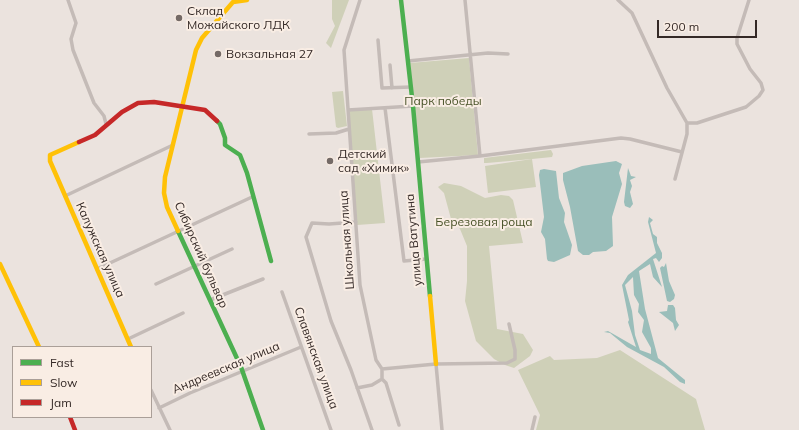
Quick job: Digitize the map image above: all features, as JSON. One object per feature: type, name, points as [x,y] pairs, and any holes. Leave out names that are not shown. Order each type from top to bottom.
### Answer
[{"type":"street","points":[[68,0],[76,22],[71,39],[73,50],[94,103],[104,116],[106,124],[112,123],[122,112],[138,104],[154,102],[206,110],[220,124],[225,138],[225,145],[240,155],[247,172],[252,197],[271,261]]},
{"type":"street","name":"Сибирский бульвар","points":[[246,0],[233,2],[202,38],[196,50],[165,177],[164,193],[167,207],[243,372],[263,430]]},
{"type":"street","name":"Школьная улица","points":[[360,0],[344,50],[362,294],[376,360],[382,369],[382,379],[386,382],[399,425]]},
{"type":"street","name":"улица Ватутина","points":[[401,0],[413,106],[442,430]]},
{"type":"street","points":[[465,0],[480,156]]},
{"type":"street","points":[[618,0],[632,13],[661,76],[688,123],[687,134],[674,179]]},
{"type":"street","points":[[688,123],[697,123],[746,107],[759,96],[763,90],[761,83],[750,69],[740,51],[738,44],[738,38],[749,0]]},
{"type":"street","points":[[378,40],[382,87],[384,89],[411,87]]},
{"type":"street","points":[[408,61],[488,53],[508,54]]},
{"type":"street","points":[[390,65],[392,88]]},
{"type":"street","points":[[348,110],[413,106]]},
{"type":"street","points":[[385,108],[404,261],[426,259]]},
{"type":"street","name":"Калужская улица","points":[[106,124],[100,131],[89,138],[50,155],[50,161],[132,346]]},
{"type":"street","points":[[309,134],[336,132],[349,129]]},
{"type":"street","points":[[418,162],[480,156],[620,138],[630,139],[682,152]]},
{"type":"street","points":[[65,196],[173,145]]},
{"type":"street","points":[[97,269],[252,197]]},
{"type":"street","points":[[356,222],[329,224],[312,223],[306,237],[331,321],[372,430]]},
{"type":"street","points":[[156,284],[194,265],[232,250]]},
{"type":"street","points":[[0,264],[39,346]]},
{"type":"street","points":[[210,300],[263,279]]},
{"type":"street","name":"Славянская улица","points":[[282,292],[331,430]]},
{"type":"street","points":[[128,339],[183,313]]},
{"type":"street","points":[[382,369],[436,364],[507,363],[515,359],[515,350],[509,324]]},
{"type":"street","name":"Андреевская улица","points":[[159,408],[190,393],[243,372],[301,346]]},
{"type":"street","points":[[357,388],[372,385],[382,379]]},
{"type":"street","points":[[152,392],[170,430]]},
{"type":"street","points":[[532,430],[535,417]]},
{"type":"street","points":[[70,418],[75,430]]},
{"type":"green space","points":[[332,0],[349,0],[331,48],[326,43],[335,26],[332,19]]},
{"type":"green space","name":"Парк победы","points":[[469,58],[478,155],[420,158],[410,63]]},
{"type":"green space","points":[[343,91],[347,126],[338,128],[336,127],[332,92]]},
{"type":"green space","points":[[372,109],[385,223],[357,225],[348,110]]},
{"type":"green space","points":[[551,150],[553,154],[552,157],[484,163],[484,158]]},
{"type":"green space","points":[[532,159],[536,187],[488,193],[485,166]]},
{"type":"green space","name":"Березовая роща","points":[[444,183],[461,186],[485,198],[501,195],[509,196],[513,200],[523,243],[489,246],[497,329],[523,334],[533,350],[530,356],[514,368],[494,359],[476,341],[465,301],[467,281],[467,246],[460,229],[451,219],[444,193],[438,187]]},
{"type":"green space","points":[[620,350],[696,399],[705,430],[536,430],[540,415],[518,370],[550,356],[554,360],[597,358]]},
{"type":"water","points":[[616,161],[622,164],[619,173],[622,184],[612,217],[613,246],[606,251],[593,252],[589,255],[583,255],[578,251],[570,207],[563,180],[563,173],[582,166]]},
{"type":"water","points":[[628,168],[631,176],[636,177],[630,180],[632,186],[630,192],[633,204],[630,208],[625,206],[624,202]]},
{"type":"water","points":[[544,169],[556,171],[559,198],[565,213],[564,222],[572,245],[570,255],[554,262],[548,261],[547,259],[545,239],[541,232],[544,217],[539,175],[540,170]]},
{"type":"water","points":[[649,217],[653,220],[650,223],[653,234],[657,237],[657,243],[662,253],[662,258],[659,262],[656,258],[653,259],[662,287],[653,277],[650,264],[639,271],[645,309],[658,358],[685,380],[685,384],[680,382],[664,367],[627,347],[610,333],[604,332],[608,331],[636,347],[628,322],[629,320],[622,285],[628,275],[656,253],[648,222]],"holes":[[[633,277],[634,295],[639,304],[638,312],[644,320],[642,332],[651,348],[651,354],[640,350],[635,335],[632,311],[625,285]]]},
{"type":"water","points":[[666,263],[669,281],[675,295],[674,299],[670,302],[667,301],[660,268],[662,266],[664,267]]},
{"type":"water","points":[[668,305],[673,305],[675,308],[676,320],[679,325],[675,331],[673,323],[659,312],[667,311]]},
{"type":"traffic: fast","points":[[401,0],[413,106],[430,296]]},
{"type":"traffic: fast","points":[[217,121],[220,124],[225,138],[225,145],[240,155],[247,173],[271,261]]},
{"type":"traffic: fast","points":[[178,231],[241,367],[263,430]]},
{"type":"traffic: slow","points":[[178,231],[167,207],[164,193],[165,177],[196,50],[202,38],[233,2],[247,0]]},
{"type":"traffic: slow","points":[[79,142],[50,155],[50,161],[131,346]]},
{"type":"traffic: slow","points":[[0,264],[39,346]]},
{"type":"traffic: slow","points":[[430,296],[436,364]]},
{"type":"traffic: jam","points":[[79,142],[95,135],[122,112],[138,103],[154,102],[205,110],[217,121]]},
{"type":"traffic: jam","points":[[70,418],[75,430]]},
{"type":"place","name":"Склад Можайского ЛДК","points":[[179,18]]},
{"type":"place","name":"Вокзальная 27","points":[[218,54]]},
{"type":"place","name":"Детский сад «Химик»","points":[[330,161]]}]
